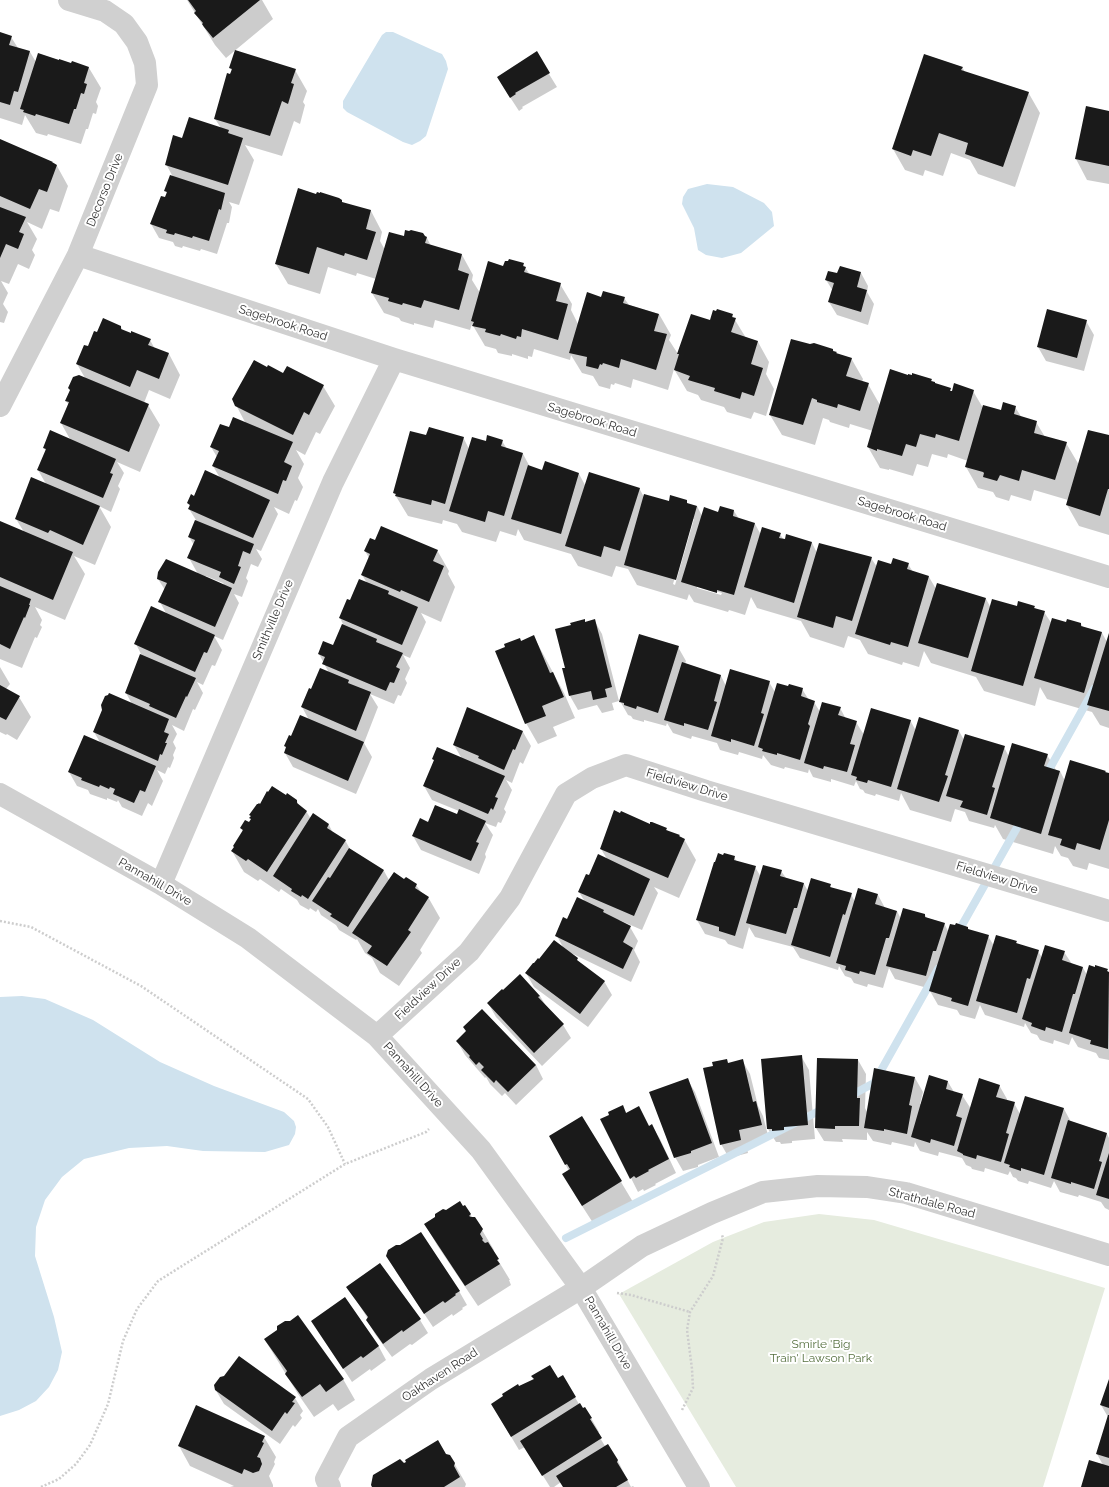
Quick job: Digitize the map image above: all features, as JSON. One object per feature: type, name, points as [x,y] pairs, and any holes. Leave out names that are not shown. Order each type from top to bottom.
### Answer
[{"type":"street","name":"Decorso Drive","points":[[0,406],[78,255],[147,85],[143,56],[137,42],[124,24],[105,11],[69,0]]},
{"type":"street","name":"Sagebrook Road","points":[[78,255],[394,359],[1109,577]]},
{"type":"street","name":"Smithville Drive","points":[[161,884],[334,479],[394,359]]},
{"type":"street","name":"Fieldview Drive","points":[[377,1036],[469,952],[510,898],[566,794],[592,778],[626,765],[706,791],[1109,911]]},
{"type":"street","name":"Pannahill Drive","points":[[0,794],[161,884],[248,938],[377,1036],[481,1150],[581,1288],[699,1487]]},
{"type":"street","name":"Strathdale Road","points":[[581,1288],[642,1246],[712,1213],[763,1192],[818,1186],[867,1187],[906,1193],[1109,1255]]},
{"type":"street","name":"Oakhaven Road","points":[[330,1487],[326,1479],[348,1437],[431,1379],[581,1288]]},
{"type":"path","points":[[0,921],[31,927],[141,986],[308,1099],[328,1127],[345,1164]]},
{"type":"path","points":[[41,1487],[59,1479],[76,1464],[90,1445],[108,1404],[123,1341],[137,1309],[158,1281],[345,1164],[426,1132],[447,1112]]},
{"type":"path","points":[[661,1424],[683,1409],[693,1388],[687,1330],[690,1312],[714,1276],[723,1238],[712,1213]]},
{"type":"path","points":[[581,1288],[631,1295],[690,1312]]},
{"type":"green space","name":"Smirle 'Big Train' Lawson Park","points":[[819,1214],[874,1220],[1105,1288],[1043,1487],[736,1487],[619,1294],[713,1242],[723,1238],[764,1222]]},
{"type":"water","points":[[386,32],[393,32],[442,54],[448,69],[426,136],[412,145],[403,142],[347,112],[343,108],[343,101],[382,35]]},
{"type":"water","points":[[707,184],[733,187],[764,203],[772,212],[774,226],[741,253],[722,258],[706,255],[698,250],[694,228],[682,204],[683,197],[688,189]]},
{"type":"water","points":[[22,996],[45,999],[93,1020],[160,1062],[214,1086],[284,1112],[294,1121],[296,1127],[295,1134],[289,1145],[265,1152],[203,1151],[167,1146],[129,1148],[84,1159],[62,1177],[45,1200],[36,1227],[35,1256],[54,1317],[62,1352],[58,1370],[49,1387],[36,1401],[19,1410],[0,1416],[0,997]]},
{"type":"building","points":[[188,0],[260,0],[213,38],[194,13],[196,11]]},
{"type":"building","points":[[0,32],[12,36],[9,45],[30,51],[18,92],[14,91],[10,105],[0,102]]},
{"type":"building","points":[[235,50],[296,69],[291,83],[294,84],[288,104],[282,101],[270,136],[214,119],[227,73],[230,74],[232,69],[229,68]]},
{"type":"building","points":[[537,51],[550,73],[515,93],[516,94],[510,98],[497,77]]},
{"type":"building","points":[[38,53],[71,63],[72,61],[89,67],[84,83],[87,84],[84,94],[81,93],[69,124],[36,114],[35,116],[23,112],[24,110],[20,109]]},
{"type":"building","points":[[924,54],[963,67],[961,70],[1029,92],[1003,167],[965,154],[968,143],[939,133],[931,156],[913,150],[911,156],[892,149]]},
{"type":"building","points":[[1086,106],[1109,111],[1109,166],[1075,159]]},
{"type":"building","points":[[189,117],[229,130],[228,133],[243,138],[228,185],[165,165],[173,135],[182,138]]},
{"type":"building","points":[[0,139],[57,165],[47,192],[39,189],[30,209],[0,196]]},
{"type":"building","points":[[170,175],[225,193],[221,210],[219,209],[209,241],[193,236],[192,238],[175,233],[174,235],[166,233],[167,230],[150,224],[161,196],[165,197],[167,192],[164,191]]},
{"type":"building","points":[[298,188],[316,194],[317,192],[320,192],[339,198],[342,202],[371,210],[366,229],[376,232],[367,260],[345,253],[344,256],[317,247],[309,274],[275,264]]},
{"type":"building","points":[[0,207],[26,217],[19,232],[24,234],[18,249],[6,244],[0,258]]},
{"type":"building","points":[[405,230],[423,233],[427,237],[425,243],[462,254],[458,270],[469,274],[459,310],[424,300],[421,308],[403,303],[402,305],[388,301],[389,298],[371,293],[389,232],[404,236]]},
{"type":"building","points":[[509,259],[524,263],[523,266],[526,267],[524,272],[561,283],[556,301],[568,304],[558,340],[522,329],[521,337],[517,336],[516,339],[501,334],[500,336],[485,332],[486,329],[472,326],[474,322],[471,321],[488,261],[503,266],[505,261],[508,261]]},
{"type":"building","points":[[840,266],[861,272],[857,287],[867,290],[861,312],[828,302],[834,283],[825,280],[828,271],[837,273]]},
{"type":"building","points":[[603,291],[625,297],[623,303],[659,314],[654,331],[667,334],[656,370],[621,359],[619,368],[603,363],[602,365],[600,364],[598,369],[586,366],[587,357],[569,353],[587,292],[601,297]]},
{"type":"building","points":[[717,309],[733,314],[732,317],[736,318],[731,332],[758,341],[751,364],[763,368],[754,396],[742,392],[740,399],[714,391],[715,388],[688,380],[690,376],[674,370],[679,354],[677,354],[691,314],[710,320],[713,310],[716,311]]},
{"type":"building","points":[[1047,309],[1087,320],[1077,358],[1037,347]]},
{"type":"building","points":[[103,318],[121,326],[121,329],[131,333],[131,331],[151,339],[148,345],[169,353],[159,379],[137,370],[130,387],[76,364],[84,345],[88,346],[94,331],[97,332]]},
{"type":"building","points":[[791,339],[810,344],[814,343],[833,349],[833,351],[837,352],[836,353],[852,358],[846,376],[869,383],[860,411],[838,404],[837,408],[817,402],[817,400],[812,398],[803,425],[769,415]]},
{"type":"building","points":[[254,360],[283,373],[287,366],[324,385],[309,415],[304,412],[293,435],[235,406],[232,399]]},
{"type":"building","points":[[890,369],[908,375],[912,375],[912,373],[932,379],[931,381],[935,383],[951,388],[950,391],[952,391],[954,383],[974,390],[959,441],[936,434],[935,438],[920,434],[916,447],[906,444],[902,456],[877,449],[877,451],[867,447]]},
{"type":"building","points":[[79,375],[149,404],[129,452],[60,423],[69,402],[65,401],[70,390],[68,388],[73,377]]},
{"type":"building","points":[[1003,402],[1016,406],[1014,414],[1037,421],[1034,433],[1067,442],[1055,480],[1022,470],[1019,481],[1000,475],[997,481],[983,477],[983,472],[965,467],[983,405],[1001,410]]},
{"type":"building","points":[[233,417],[293,442],[284,462],[292,466],[286,481],[283,480],[278,494],[212,466],[219,451],[210,447],[220,424],[229,427]]},
{"type":"building","points":[[429,427],[464,437],[445,504],[432,500],[431,505],[395,496],[396,494],[393,493],[410,431],[426,435]]},
{"type":"building","points":[[50,430],[116,459],[110,473],[113,474],[103,498],[37,470],[46,449],[43,448]]},
{"type":"building","points":[[1088,430],[1109,435],[1109,489],[1100,516],[1066,505]]},
{"type":"building","points":[[487,435],[503,440],[501,446],[523,453],[504,516],[488,511],[485,522],[449,511],[472,437],[486,441]]},
{"type":"building","points":[[545,461],[579,473],[561,534],[511,519],[528,465],[542,470]]},
{"type":"building","points":[[205,470],[270,500],[253,538],[188,509],[190,505],[187,503],[191,494],[194,496]]},
{"type":"building","points":[[589,472],[640,488],[620,551],[604,546],[601,557],[565,546]]},
{"type":"building","points":[[31,477],[100,506],[83,545],[50,530],[48,533],[15,519]]},
{"type":"building","points":[[644,494],[669,501],[670,495],[687,500],[687,503],[697,506],[676,580],[624,565]]},
{"type":"building","points":[[720,506],[734,510],[733,516],[755,523],[734,595],[717,590],[717,593],[681,582],[704,507],[718,512]]},
{"type":"building","points":[[195,520],[254,544],[250,554],[243,551],[238,566],[241,567],[234,584],[219,577],[221,572],[187,558],[195,540],[188,537]]},
{"type":"building","points":[[0,521],[73,552],[53,600],[0,577]]},
{"type":"building","points":[[381,526],[438,550],[433,561],[444,566],[429,602],[401,590],[400,592],[361,575],[370,554],[364,551],[370,538],[375,540]]},
{"type":"building","points":[[762,527],[781,533],[779,538],[785,539],[786,534],[812,542],[794,603],[744,587]]},
{"type":"building","points":[[819,543],[872,557],[852,621],[836,616],[833,628],[797,617]]},
{"type":"building","points":[[893,558],[909,563],[907,569],[929,576],[908,647],[891,642],[890,645],[855,634],[878,560],[891,564]]},
{"type":"building","points":[[166,559],[232,588],[215,627],[158,602],[167,583],[157,579],[158,572]]},
{"type":"building","points":[[359,579],[389,591],[388,594],[418,607],[402,645],[339,618],[347,599],[350,600]]},
{"type":"building","points":[[937,583],[986,598],[968,658],[918,643]]},
{"type":"building","points":[[0,586],[31,599],[25,618],[24,617],[10,649],[0,644]]},
{"type":"building","points":[[992,599],[1017,606],[1018,601],[1035,606],[1034,608],[1045,611],[1023,686],[971,671]]},
{"type":"building","points":[[151,606],[215,635],[207,653],[204,652],[195,672],[134,644]]},
{"type":"building","points":[[1052,618],[1066,622],[1067,619],[1081,623],[1081,626],[1102,632],[1084,693],[1034,678]]},
{"type":"building","points":[[585,619],[585,622],[595,619],[612,687],[605,689],[607,697],[593,700],[591,691],[569,696],[562,668],[565,668],[555,629],[571,625],[570,623]]},
{"type":"building","points":[[342,624],[377,639],[376,642],[403,653],[396,667],[400,669],[394,683],[390,682],[386,691],[322,664],[325,657],[318,654],[323,641],[333,645]]},
{"type":"building","points":[[1109,633],[1109,711],[1087,705]]},
{"type":"building","points":[[639,634],[679,646],[658,713],[637,706],[636,709],[619,702]]},
{"type":"building","points":[[534,635],[550,673],[553,672],[564,697],[542,706],[546,716],[525,724],[495,651],[505,647],[504,644],[520,638],[521,641]]},
{"type":"building","points":[[140,654],[196,678],[176,718],[125,693]]},
{"type":"building","points":[[682,662],[721,675],[714,701],[717,702],[708,730],[684,723],[684,726],[664,720]]},
{"type":"building","points":[[320,668],[349,680],[348,683],[371,692],[356,731],[301,707]]},
{"type":"building","points":[[730,669],[770,681],[761,713],[764,714],[754,746],[731,739],[731,742],[711,736]]},
{"type":"building","points":[[777,683],[788,686],[789,684],[803,688],[801,696],[815,701],[808,724],[810,726],[800,760],[777,753],[777,755],[762,751],[763,749],[758,747]]},
{"type":"building","points":[[0,685],[20,696],[6,720],[0,717]]},
{"type":"building","points":[[109,693],[169,719],[164,732],[169,734],[165,743],[167,743],[162,755],[160,754],[158,761],[93,732],[102,710],[101,705],[105,696]]},
{"type":"building","points":[[822,702],[841,707],[838,715],[857,721],[850,744],[855,745],[847,772],[824,766],[823,769],[804,763]]},
{"type":"building","points":[[467,707],[523,731],[504,770],[478,758],[479,756],[453,745]]},
{"type":"building","points":[[871,708],[911,720],[891,787],[868,780],[867,783],[856,780],[857,777],[851,775]]},
{"type":"building","points":[[300,715],[364,742],[348,781],[284,753],[286,747],[284,746],[289,735],[291,736]]},
{"type":"building","points":[[919,717],[959,730],[945,775],[948,776],[939,802],[897,789]]},
{"type":"building","points":[[965,734],[1005,746],[992,787],[995,788],[987,815],[960,807],[963,801],[946,796]]},
{"type":"building","points":[[84,735],[156,766],[145,792],[140,790],[134,803],[113,794],[115,789],[110,787],[109,789],[100,785],[99,787],[81,780],[82,778],[68,772]]},
{"type":"building","points":[[1012,743],[1048,754],[1044,766],[1060,771],[1041,834],[990,818]]},
{"type":"building","points":[[437,747],[505,776],[495,797],[498,798],[493,810],[491,808],[488,814],[423,786],[434,760],[432,759]]},
{"type":"building","points":[[1070,760],[1109,773],[1109,820],[1100,850],[1077,843],[1075,850],[1060,845],[1062,839],[1048,835]]},
{"type":"building","points":[[272,786],[286,795],[287,793],[297,800],[297,803],[307,811],[267,872],[248,859],[246,861],[231,851],[243,830],[240,828],[245,820],[249,822],[251,819],[249,818],[251,816],[249,815],[257,804],[260,804],[267,791],[268,792]]},
{"type":"building","points":[[435,805],[457,814],[459,809],[486,821],[476,842],[479,843],[471,861],[412,836],[420,818],[428,822]]},
{"type":"building","points":[[614,810],[620,813],[621,811],[650,824],[650,822],[652,822],[667,828],[666,830],[680,835],[679,836],[685,839],[668,878],[600,849]]},
{"type":"building","points":[[313,813],[329,824],[327,828],[346,840],[308,899],[291,891],[292,889],[273,876]]},
{"type":"building","points":[[349,848],[384,870],[348,927],[330,916],[332,914],[312,901],[328,877],[330,878]]},
{"type":"building","points":[[718,853],[735,856],[734,860],[756,866],[735,936],[719,931],[719,927],[696,920]]},
{"type":"building","points":[[598,854],[650,879],[634,916],[578,892],[586,874],[589,875]]},
{"type":"building","points":[[763,865],[782,870],[780,876],[804,883],[797,908],[794,908],[786,934],[746,923]]},
{"type":"building","points":[[394,872],[404,879],[406,877],[417,884],[415,888],[429,897],[408,930],[411,932],[387,966],[367,953],[372,946],[352,933]]},
{"type":"building","points":[[811,878],[831,884],[830,887],[852,893],[845,915],[843,914],[830,957],[791,945]]},
{"type":"building","points":[[858,888],[878,894],[875,904],[897,911],[889,938],[886,938],[875,975],[860,971],[859,974],[845,970],[846,966],[836,963]]},
{"type":"building","points":[[577,897],[604,910],[603,912],[631,926],[623,942],[633,948],[623,969],[555,936],[563,917],[567,919]]},
{"type":"building","points":[[903,908],[925,914],[925,917],[945,923],[936,951],[933,951],[926,976],[886,966]]},
{"type":"building","points":[[956,923],[968,927],[968,929],[989,935],[968,1006],[951,1001],[952,998],[929,991],[950,924],[955,925]]},
{"type":"building","points":[[996,935],[1017,941],[1016,943],[1039,950],[1030,979],[1027,978],[1017,1013],[976,1001]]},
{"type":"building","points":[[554,940],[605,981],[580,1014],[525,973],[538,958],[539,959]]},
{"type":"building","points":[[1045,945],[1065,951],[1062,960],[1083,967],[1075,994],[1073,994],[1062,1032],[1046,1027],[1045,1031],[1031,1026],[1032,1023],[1022,1019]]},
{"type":"building","points":[[1089,965],[1095,967],[1095,965],[1108,969],[1107,971],[1109,972],[1108,1049],[1090,1044],[1091,1040],[1069,1033]]},
{"type":"building","points":[[520,974],[540,996],[538,997],[564,1024],[534,1053],[487,1003]]},
{"type":"building","points":[[482,1009],[536,1065],[508,1092],[496,1080],[494,1083],[481,1070],[484,1067],[479,1062],[476,1065],[456,1041],[466,1031],[463,1027]]},
{"type":"building","points":[[802,1055],[808,1125],[784,1127],[784,1130],[772,1131],[772,1129],[767,1129],[761,1059]]},
{"type":"building","points":[[817,1058],[858,1059],[857,1098],[860,1098],[859,1126],[835,1126],[835,1129],[815,1128]]},
{"type":"building","points":[[727,1059],[728,1063],[743,1059],[753,1102],[756,1101],[762,1125],[739,1130],[741,1140],[720,1145],[703,1068],[713,1066],[712,1062]]},
{"type":"building","points":[[874,1068],[915,1077],[909,1105],[912,1106],[907,1134],[884,1129],[884,1131],[864,1128]]},
{"type":"building","points":[[929,1075],[948,1081],[946,1089],[963,1094],[956,1116],[962,1118],[954,1146],[931,1139],[930,1143],[911,1137]]},
{"type":"building","points":[[688,1078],[712,1143],[691,1151],[691,1153],[674,1158],[649,1092]]},
{"type":"building","points":[[979,1078],[1000,1085],[996,1097],[1015,1102],[1006,1133],[1009,1134],[1001,1162],[977,1155],[976,1159],[963,1155],[957,1151]]},
{"type":"building","points":[[1025,1096],[1064,1108],[1044,1175],[1021,1168],[1021,1171],[1009,1167],[1010,1165],[1004,1163]]},
{"type":"building","points":[[623,1105],[626,1113],[639,1106],[649,1126],[652,1124],[669,1159],[636,1178],[634,1176],[630,1179],[600,1119],[609,1115],[608,1112]]},
{"type":"building","points":[[582,1116],[622,1181],[582,1206],[562,1174],[570,1169],[567,1164],[565,1165],[549,1136]]},
{"type":"building","points":[[1068,1120],[1107,1133],[1099,1161],[1102,1162],[1094,1189],[1051,1178]]},
{"type":"building","points":[[1109,1153],[1109,1199],[1096,1195]]},
{"type":"building","points":[[460,1201],[463,1206],[465,1205],[471,1214],[469,1216],[475,1217],[483,1229],[480,1234],[483,1239],[482,1240],[485,1243],[488,1242],[499,1259],[497,1260],[500,1264],[465,1286],[424,1224],[435,1217],[435,1214],[443,1209],[446,1210]]},
{"type":"building","points":[[421,1232],[460,1291],[445,1303],[443,1301],[424,1314],[386,1256],[388,1250],[396,1245],[400,1245]]},
{"type":"building","points":[[380,1263],[421,1319],[403,1332],[402,1330],[383,1344],[366,1320],[368,1317],[346,1287]]},
{"type":"building","points":[[345,1297],[379,1346],[363,1358],[361,1356],[343,1369],[311,1321]]},
{"type":"building","points":[[298,1315],[344,1379],[326,1392],[320,1384],[302,1397],[285,1374],[287,1371],[264,1339],[277,1330],[277,1326],[285,1321],[290,1321]]},
{"type":"building","points":[[239,1356],[296,1397],[292,1402],[295,1403],[287,1414],[285,1412],[272,1431],[215,1390],[214,1385],[220,1377],[224,1376]]},
{"type":"building","points":[[550,1365],[558,1378],[563,1375],[576,1397],[511,1437],[491,1404],[503,1396],[502,1394],[518,1384],[519,1386],[534,1379],[531,1376]]},
{"type":"building","points":[[1109,1379],[1109,1408],[1100,1405]]},
{"type":"building","points":[[580,1403],[583,1408],[585,1407],[592,1418],[590,1419],[602,1438],[542,1476],[520,1441]]},
{"type":"building","points":[[196,1405],[265,1436],[262,1442],[264,1443],[257,1457],[260,1458],[262,1464],[259,1471],[253,1473],[244,1469],[242,1474],[178,1446]]},
{"type":"building","points":[[1109,1415],[1109,1458],[1096,1454]]},
{"type":"building","points":[[438,1440],[446,1454],[450,1455],[455,1463],[454,1466],[460,1477],[444,1487],[372,1487],[373,1475],[400,1459],[404,1463],[406,1462],[405,1460]]},
{"type":"building","points":[[608,1444],[628,1480],[616,1487],[563,1487],[556,1476]]},
{"type":"building","points":[[1089,1460],[1109,1466],[1109,1487],[1081,1487]]},
{"type":"waterway","points":[[1045,777],[1094,689]]},
{"type":"waterway","points":[[957,934],[1023,817]]},
{"type":"waterway","points":[[848,1097],[874,1083],[938,969]]},
{"type":"waterway","points":[[566,1238],[825,1108]]}]
